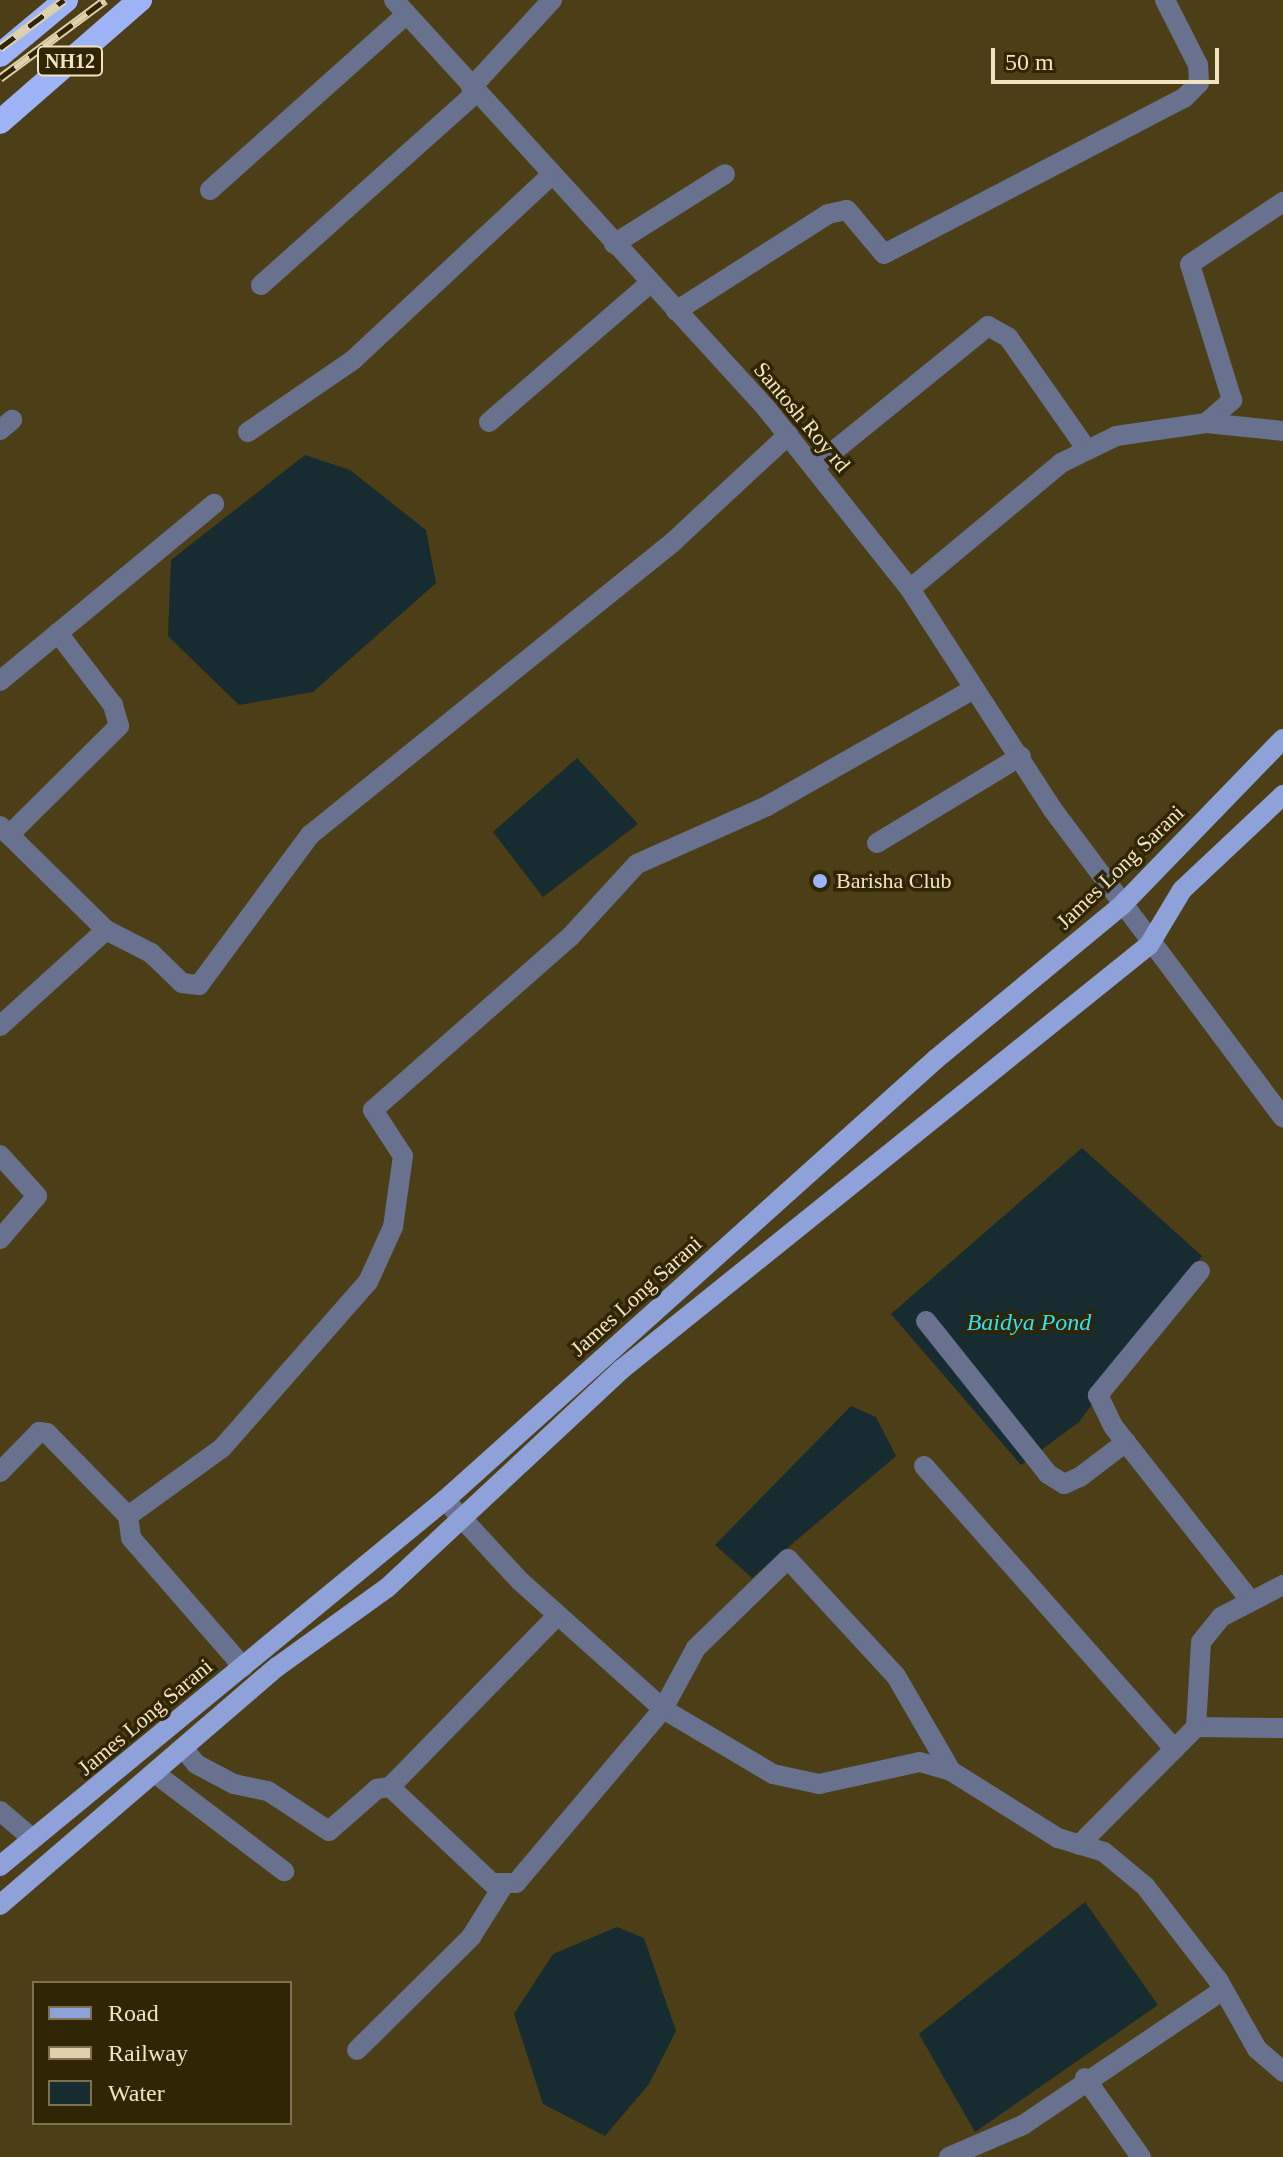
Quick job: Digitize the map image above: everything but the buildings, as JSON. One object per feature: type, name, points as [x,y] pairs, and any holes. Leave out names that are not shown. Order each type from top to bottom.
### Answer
[{"type":"highway","name":"NH12","points":[[0,55],[66,0]]},
{"type":"highway","name":"NH12","points":[[0,122],[140,0]]},
{"type":"main road","name":"James Long Sarani","points":[[0,1866],[445,1500],[936,1059],[1122,905],[1283,739]]},
{"type":"main road","points":[[0,1905],[277,1667],[387,1588],[647,1349],[1149,945],[1182,890],[1283,795]]},
{"type":"main road","points":[[528,1425],[544,1443]]},
{"type":"street","points":[[261,285],[474,91],[552,0]]},
{"type":"street","points":[[676,311],[828,214],[847,210],[884,254],[1184,98],[1199,83],[1198,65],[1165,0]]},
{"type":"street","points":[[210,190],[400,7]]},
{"type":"street","name":"Santosh Roy rd","points":[[400,7],[814,467],[910,589],[974,689],[1149,945],[1283,1117]]},
{"type":"street","points":[[614,244],[725,174]]},
{"type":"street","points":[[248,432],[353,360],[550,176]]},
{"type":"street","points":[[1206,423],[1232,400],[1190,264],[1283,202]]},
{"type":"street","points":[[489,422],[650,283]]},
{"type":"street","points":[[814,467],[977,334],[997,326],[1087,450]]},
{"type":"street","points":[[910,589],[1061,463],[1116,436],[1206,423],[1283,431]]},
{"type":"street","points":[[58,633],[113,705],[119,726],[5,831],[106,930],[137,944],[182,983],[199,985],[310,835],[674,541],[788,435]]},
{"type":"street","points":[[0,681],[214,504]]},
{"type":"street","points":[[128,1516],[222,1448],[368,1282],[393,1227],[403,1156],[373,1110],[570,937],[637,864],[767,806],[974,689]]},
{"type":"street","points":[[877,843],[1021,756]]},
{"type":"street","points":[[0,1026],[106,930]]},
{"type":"street","points":[[0,1155],[37,1196],[0,1239]]},
{"type":"street","points":[[1200,1271],[1098,1395],[1126,1442],[1250,1600]]},
{"type":"street","points":[[926,1321],[1048,1474],[1064,1484],[1080,1477],[1126,1442]]},
{"type":"street","points":[[0,1472],[39,1432],[47,1433],[128,1516],[131,1538],[243,1667]]},
{"type":"street","points":[[924,1466],[1174,1749]]},
{"type":"street","points":[[445,1500],[558,1615],[663,1709],[788,1778],[819,1784],[920,1762],[951,1771]]},
{"type":"street","points":[[357,2050],[471,1937],[503,1886],[516,1883],[663,1709],[696,1648],[788,1559],[896,1676],[951,1771],[979,1794],[1079,1845],[1104,1852],[1145,1886],[1280,2064]]},
{"type":"street","points":[[1079,1845],[1196,1727],[1201,1642],[1250,1600],[1283,1585]]},
{"type":"street","points":[[184,1749],[196,1764],[234,1784],[268,1791],[329,1831],[377,1789],[390,1787],[558,1615]]},
{"type":"street","points":[[1196,1727],[1283,1728]]},
{"type":"street","points":[[156,1774],[284,1871]]},
{"type":"street","points":[[390,1787],[503,1886]]},
{"type":"street","points":[[0,1811],[33,1839]]},
{"type":"street","points":[[949,2157],[1023,2125],[1085,2078],[1223,1990]]},
{"type":"street","points":[[1085,2078],[1141,2157]]},
{"type":"water","points":[[305,455],[350,470],[426,530],[436,583],[313,692],[239,705],[168,636],[171,560]]},
{"type":"water","points":[[577,758],[638,824],[543,897],[493,832]]},
{"type":"water","name":"Baidya Pond","points":[[1082,1148],[1202,1256],[1079,1422],[1021,1465],[891,1314]]},
{"type":"water","points":[[851,1406],[876,1417],[896,1456],[752,1578],[715,1545]]},
{"type":"water","points":[[1085,1902],[1158,2005],[975,2132],[919,2034]]},
{"type":"water","points":[[617,1927],[644,1938],[676,2031],[649,2084],[605,2136],[543,2104],[514,2014],[553,1954]]},
{"type":"railway","points":[[0,48],[64,0]]},
{"type":"railway","points":[[0,78],[105,0]]},
{"type":"place","name":"Barisha Club","points":[[820,881]]}]
